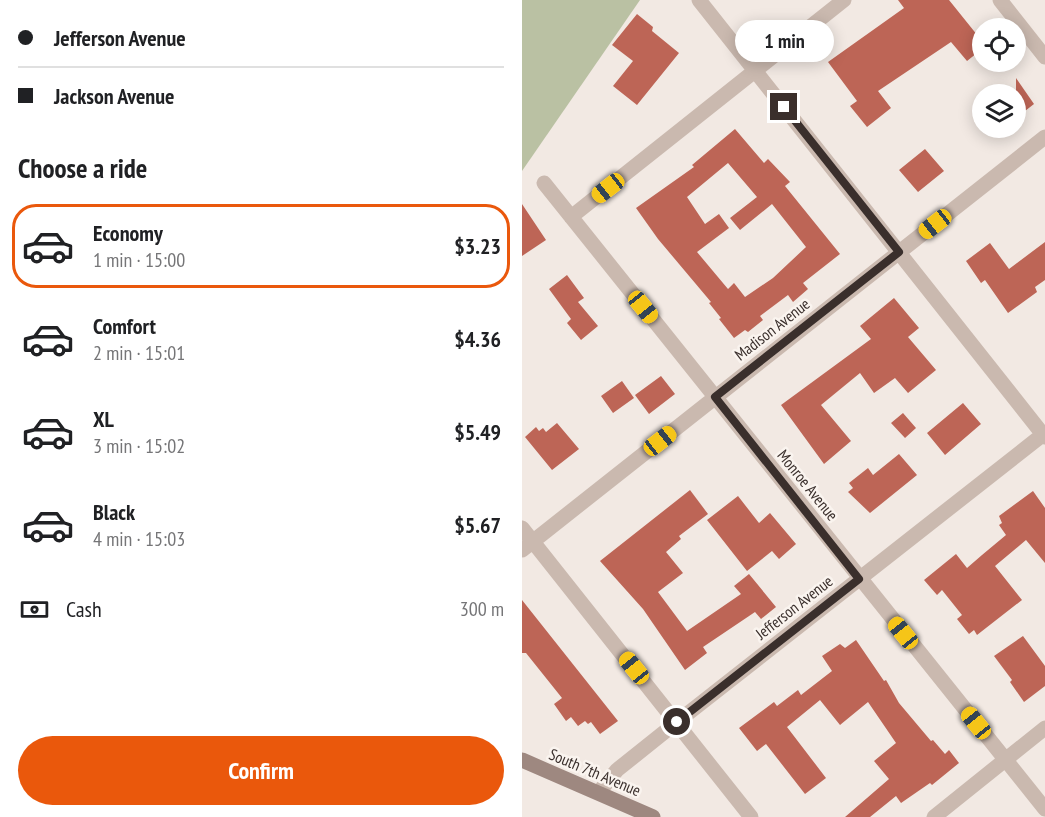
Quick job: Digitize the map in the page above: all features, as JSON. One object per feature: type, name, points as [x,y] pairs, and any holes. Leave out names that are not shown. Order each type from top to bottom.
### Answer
[{"type":"street","points":[[699,0],[1044,435]]},
{"type":"street","points":[[571,217],[844,0]]},
{"type":"street","points":[[1000,0],[1045,57]]},
{"type":"street","name":"Madison Avenue","points":[[527,546],[1045,137]]},
{"type":"street","name":"Monroe Avenue","points":[[544,183],[859,579],[1045,808]]},
{"type":"street","name":"Jefferson Avenue","points":[[599,792],[617,770],[1044,435]]},
{"type":"street","points":[[522,528],[527,546],[677,722],[751,817]]},
{"type":"street","points":[[934,817],[1045,728]]},
{"type":"street","name":"South 7th Avenue","points":[[522,760],[653,817]]},
{"type":"green space","points":[[522,0],[640,0],[522,171]]},
{"type":"building","points":[[898,0],[949,0],[972,29],[972,57],[967,61],[951,42],[878,91],[891,108],[867,127],[850,106],[857,101],[828,62],[904,8]]},
{"type":"building","points":[[637,14],[653,27],[652,31],[679,53],[637,105],[613,86],[633,61],[612,45]]},
{"type":"building","points":[[1026,92],[1034,104],[1026,110]]},
{"type":"building","points":[[735,129],[764,163],[768,159],[790,182],[785,186],[840,254],[803,283],[808,289],[793,302],[788,295],[760,316],[763,320],[748,332],[745,330],[734,338],[719,319],[721,318],[709,303],[711,302],[658,239],[636,208],[694,167],[692,165]],"holes":[[[728,163],[757,197],[730,218],[740,230],[772,204],[806,247],[773,278],[745,297],[734,283],[728,289],[697,252],[729,228],[719,214],[705,224],[687,197]]]},
{"type":"building","points":[[925,149],[944,171],[918,192],[899,170]]},
{"type":"building","points":[[522,204],[546,240],[522,256]]},
{"type":"building","points":[[1045,242],[1045,280],[1035,287],[1037,292],[1008,313],[985,280],[981,283],[966,261],[990,243],[1009,269]]},
{"type":"building","points":[[567,275],[584,298],[578,302],[598,326],[581,340],[567,323],[571,319],[549,289]]},
{"type":"building","points":[[894,298],[919,328],[908,337],[936,370],[908,393],[895,378],[874,393],[860,373],[821,405],[851,441],[824,464],[781,405],[871,339],[860,326]]},
{"type":"building","points":[[661,376],[675,394],[649,414],[635,395]]},
{"type":"building","points":[[622,381],[634,398],[613,413],[601,396]]},
{"type":"building","points":[[963,403],[981,424],[945,455],[927,433]]},
{"type":"building","points":[[903,413],[916,428],[905,438],[891,423]]},
{"type":"building","points":[[557,423],[579,449],[552,470],[525,437],[536,427],[539,431],[543,428],[546,432]]},
{"type":"building","points":[[899,454],[917,475],[870,513],[848,492],[853,488],[849,483],[868,468],[873,475]]},
{"type":"building","points":[[690,490],[708,514],[679,536],[681,539],[666,552],[683,573],[658,592],[687,631],[741,594],[734,586],[749,574],[776,607],[761,619],[755,612],[703,647],[707,653],[685,670],[643,609],[600,561]]},
{"type":"building","points":[[1033,491],[1045,508],[1045,563],[1026,540],[995,566],[1022,600],[977,635],[974,630],[969,634],[957,619],[962,615],[942,590],[937,595],[924,580],[956,554],[967,568],[1006,535],[999,525],[1002,523],[999,516]]},
{"type":"building","points":[[738,496],[759,523],[770,513],[796,544],[779,559],[772,551],[747,571],[707,520]]},
{"type":"building","points":[[522,600],[618,721],[600,734],[591,722],[588,724],[585,721],[578,726],[571,717],[566,721],[554,704],[562,698],[526,653],[522,653]]},
{"type":"building","points":[[1023,636],[1045,666],[1045,686],[1024,702],[1010,682],[1012,680],[994,656]]},
{"type":"building","points":[[856,640],[884,681],[886,680],[899,703],[931,741],[933,740],[945,754],[949,750],[959,763],[932,785],[930,783],[901,803],[896,796],[870,817],[845,817],[889,779],[874,761],[896,743],[868,702],[840,725],[820,700],[787,727],[826,778],[805,794],[766,744],[757,751],[739,728],[774,702],[777,706],[798,690],[801,695],[832,671],[822,656],[840,644],[845,648]]},
{"type":"route","points":[[677,722],[859,579],[715,397],[899,252],[784,107]]}]
